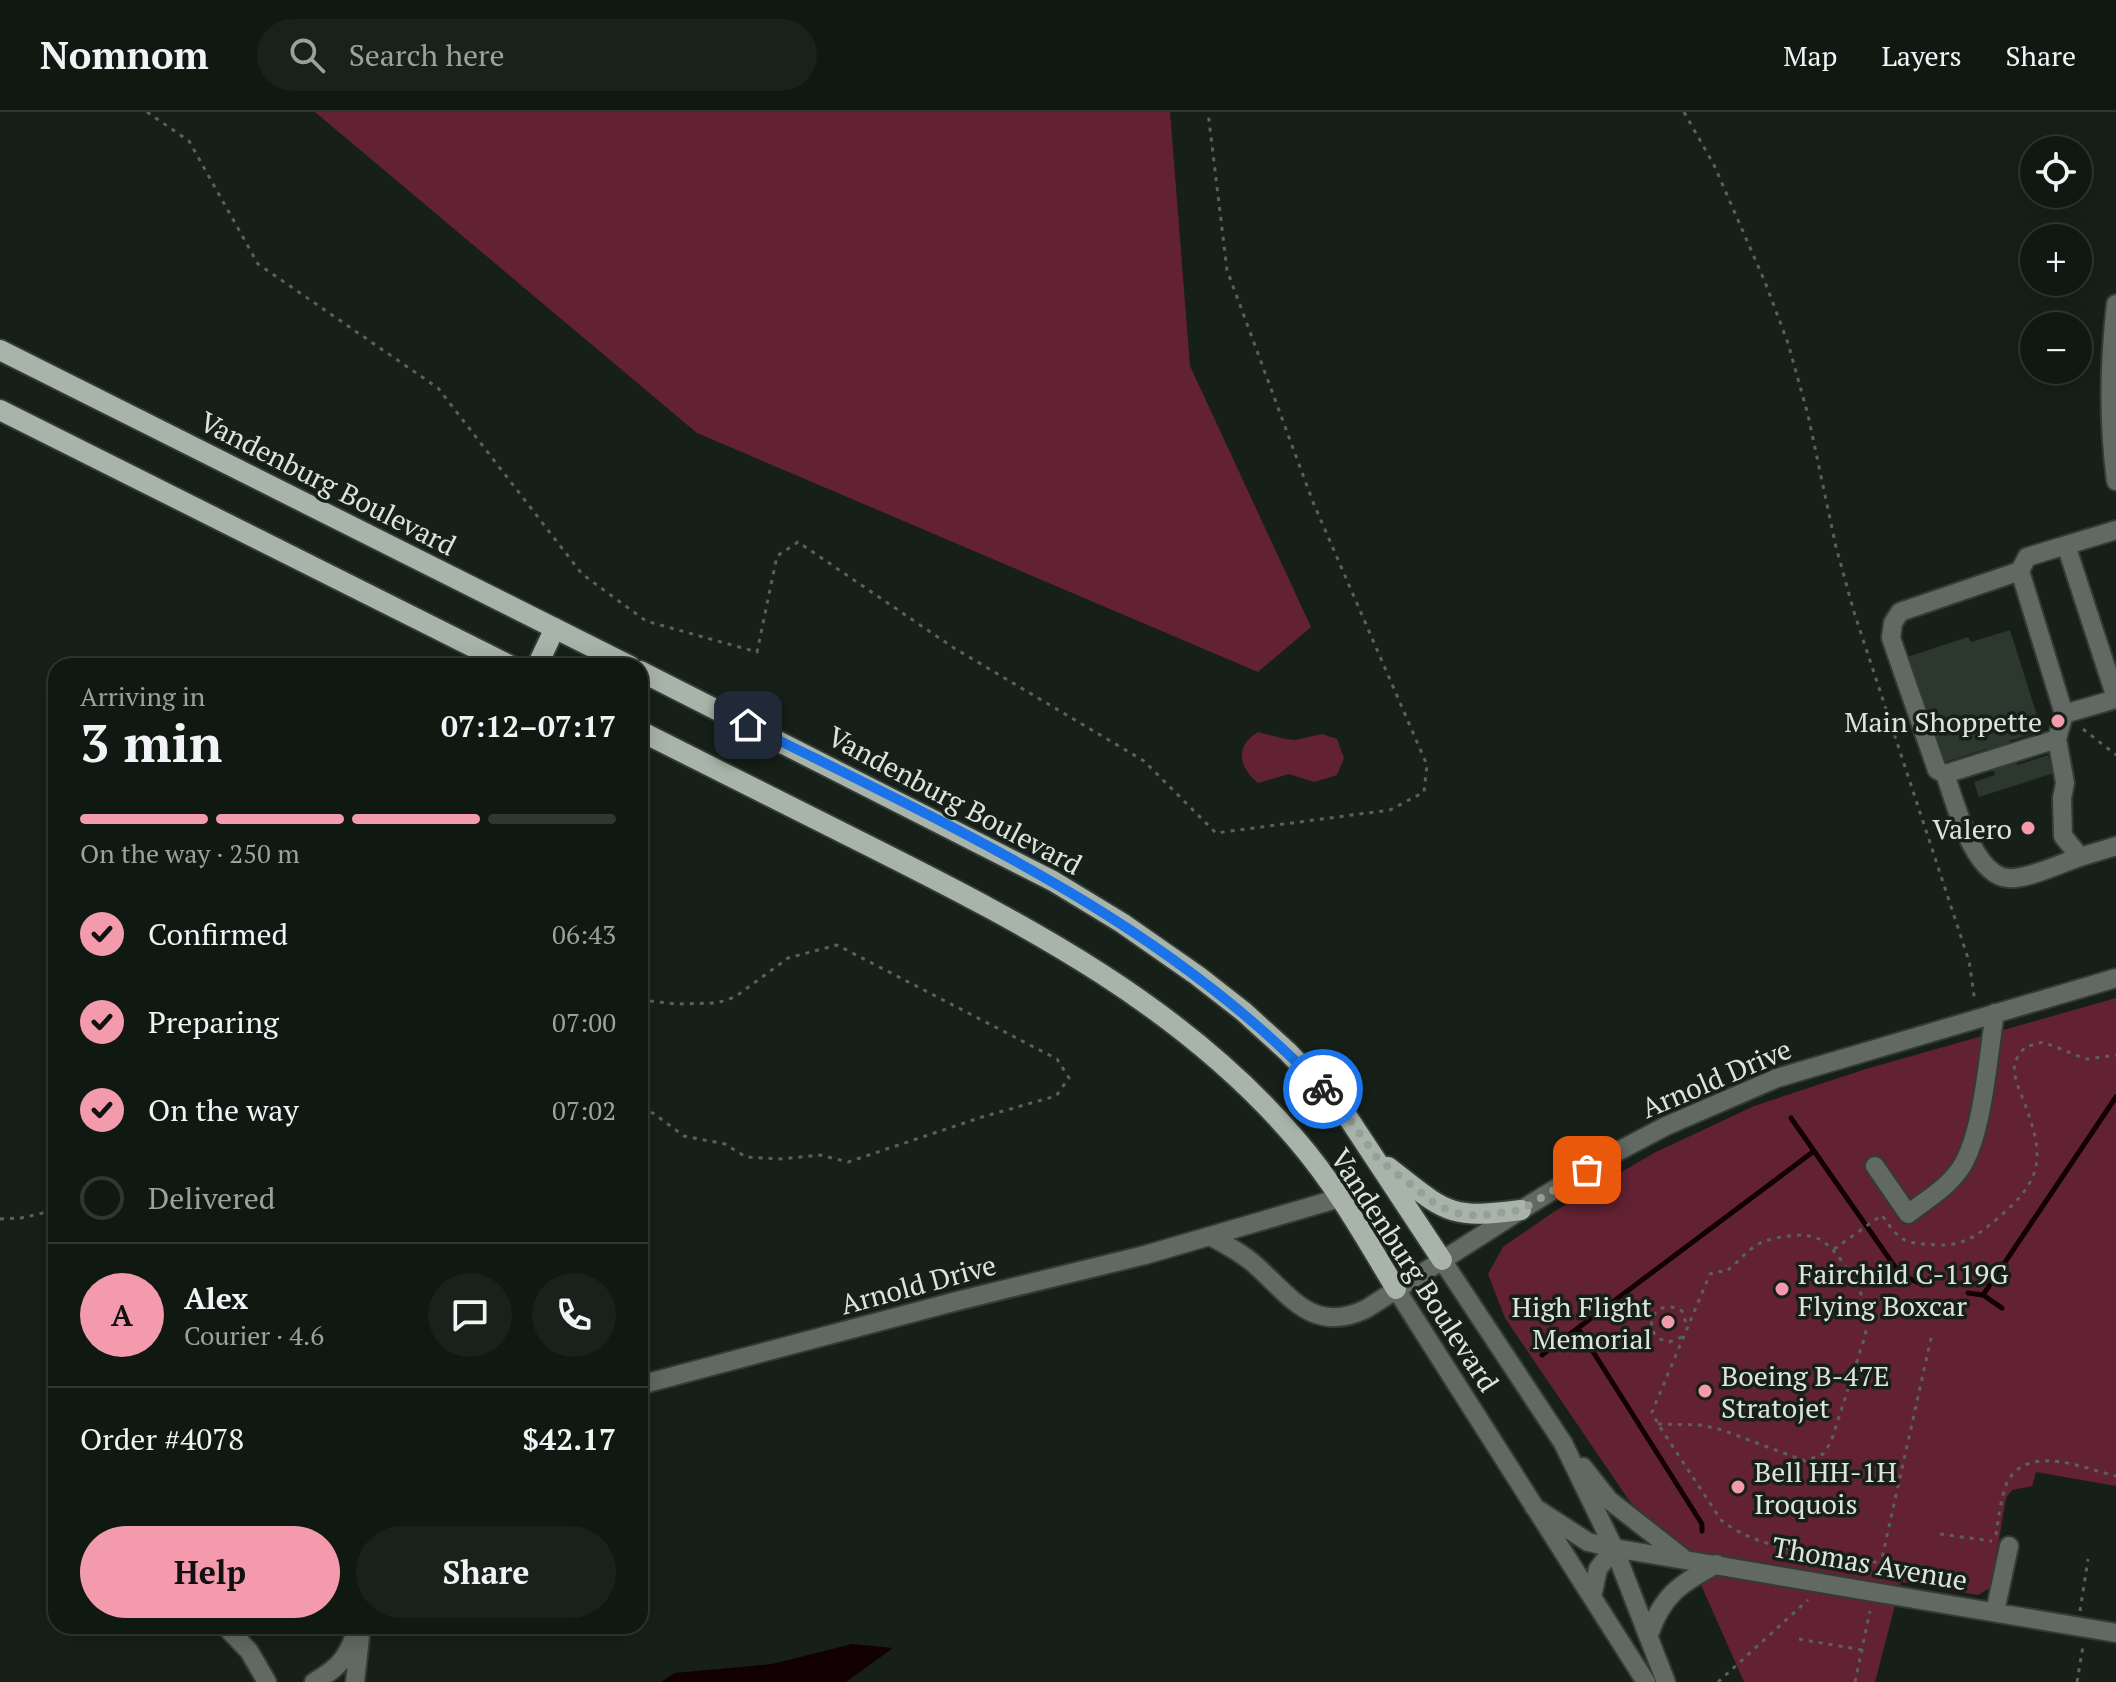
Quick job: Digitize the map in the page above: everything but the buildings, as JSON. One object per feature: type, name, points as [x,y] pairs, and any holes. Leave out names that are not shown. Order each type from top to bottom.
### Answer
[{"type":"main road","name":"Vandenburg Boulevard","points":[[0,350],[614,658]]},
{"type":"main road","points":[[0,410],[495,658]]},
{"type":"main road","points":[[541,658],[555,628]]},
{"type":"main road","name":"Vandenburg Boulevard","points":[[648,675],[1053,881],[1122,923],[1198,976],[1288,1052],[1343,1110],[1442,1260]]},
{"type":"main road","name":"Vandenburg Boulevard","points":[[648,735],[922,872],[1084,960],[1138,997],[1191,1038],[1254,1094],[1295,1138],[1340,1198],[1396,1289]]},
{"type":"main road","points":[[1377,1158],[1443,1209],[1479,1216],[1521,1210]]},
{"type":"street","points":[[2116,304],[2110,349],[2109,392],[2116,481]]},
{"type":"street","points":[[2080,857],[2063,836],[2062,798],[2065,783],[2057,739],[2064,714],[2020,571],[2027,557],[2116,530]]},
{"type":"street","points":[[2064,714],[2116,699],[2066,545]]},
{"type":"street","points":[[2020,571],[1900,612],[1893,623],[1891,638],[1937,770],[1945,774],[1979,859],[1994,873],[2009,879],[2116,846]]},
{"type":"street","points":[[1945,774],[2057,739]]},
{"type":"street","name":"Arnold Drive","points":[[1210,1236],[1250,1261],[1304,1309],[1315,1315],[1339,1318],[1355,1314],[1609,1156],[1666,1126],[1777,1078],[2116,978]]},
{"type":"street","points":[[1875,1166],[1908,1214],[1944,1187],[1959,1171],[1973,1146],[1986,1015]]},
{"type":"street","name":"Arnold Drive","points":[[648,1383],[1145,1255],[1340,1198]]},
{"type":"street","name":"Vandenburg Boulevard","points":[[1442,1260],[1563,1443],[1614,1548],[1666,1682]]},
{"type":"street","name":"Vandenburg Boulevard","points":[[1396,1289],[1646,1682]]},
{"type":"street","points":[[1563,1443],[1609,1500],[1652,1536],[1688,1560]]},
{"type":"street","name":"Thomas Avenue","points":[[1534,1507],[1588,1542],[1614,1548],[2116,1633]]},
{"type":"street","points":[[1995,1612],[2009,1546]]},
{"type":"street","points":[[1592,1597],[1598,1569],[1614,1548]]},
{"type":"street","points":[[1649,1635],[1654,1617],[1677,1587],[1717,1564]]},
{"type":"street","points":[[233,1634],[249,1651],[267,1682]]},
{"type":"street","points":[[314,1682],[329,1674],[350,1651],[356,1634]]},
{"type":"street","points":[[355,1682],[358,1634]]},
{"type":"path","points":[[147,112],[189,141],[258,264],[438,388],[582,574],[646,621],[757,652],[777,556],[798,542],[954,648],[1144,761],[1216,833],[1390,810],[1424,792],[1427,765],[1313,502],[1227,270],[1208,112]]},
{"type":"path","points":[[1684,112],[1714,165],[1788,343],[1850,599],[1986,1015]]},
{"type":"path","points":[[2064,714],[2116,755]]},
{"type":"path","points":[[648,1001],[717,1003],[735,997],[788,958],[837,945],[1057,1059],[1069,1078],[1056,1096],[848,1162],[820,1155],[781,1159],[746,1157],[725,1144],[684,1136],[653,1113],[648,1113]]},
{"type":"path","points":[[1833,1250],[1882,1215],[1897,1237],[1914,1244],[1949,1245],[1973,1239],[2003,1213],[2034,1177],[2040,1149],[2017,1082],[2015,1063],[2025,1047],[2043,1042],[2086,1059],[2116,1055]]},
{"type":"path","points":[[0,1219],[48,1212]]},
{"type":"path","points":[[1658,1424],[1702,1425],[1722,1430],[1805,1461],[1823,1454],[1831,1442],[1867,1321],[1861,1294],[1833,1250],[1820,1239],[1797,1236],[1774,1238],[1753,1247],[1725,1272],[1710,1274],[1652,1412],[1658,1424],[1721,1520],[1735,1532],[1766,1544],[1881,1563],[1889,1574],[1903,1577]]},
{"type":"path","points":[[1684,1334],[1675,1341],[1663,1341],[1654,1335],[1652,1318],[1664,1307],[1676,1308],[1686,1316],[1687,1328]]},
{"type":"path","points":[[1855,1682],[1932,1334]]},
{"type":"path","points":[[1940,1534],[1995,1541],[2008,1480],[2035,1461],[2049,1460],[2116,1476]]},
{"type":"path","points":[[1718,1682],[1825,1583],[1845,1558]]},
{"type":"path","points":[[1799,1639],[1862,1650]]},
{"type":"shaded area","points":[[315,112],[1170,112],[1190,366],[1311,627],[1258,672],[697,433]]},
{"type":"shaded area","points":[[1258,732],[1295,740],[1322,734],[1337,739],[1344,758],[1337,775],[1314,782],[1289,774],[1258,783],[1243,764],[1242,751]]},
{"type":"shaded area","points":[[2116,998],[2116,1486],[2036,1472],[2032,1486],[2012,1490],[2006,1498],[1991,1587],[1978,1595],[1901,1582],[1875,1682],[1744,1682],[1702,1587],[1628,1499],[1505,1318],[1488,1274],[1503,1247],[1555,1211],[1654,1153],[1754,1106],[1866,1069]]},
{"type":"shaded area","points":[[852,1644],[893,1648],[846,1682],[661,1682],[675,1673],[772,1664]]},
{"type":"waterway","points":[[1983,1295],[2116,1097]]},
{"type":"waterway","points":[[1791,1118],[1900,1274],[1923,1285]]},
{"type":"waterway","points":[[1542,1355],[1814,1151]]},
{"type":"waterway","points":[[1968,1293],[1983,1295],[2002,1308]]},
{"type":"waterway","points":[[1578,1328],[1702,1524],[1702,1531]]},
{"type":"way so far","points":[[1323,1089],[1343,1110],[1377,1158],[1443,1209],[1479,1216],[1521,1210],[1587,1170]]},
{"type":"place","name":"Main Shoppette","points":[[2058,721]]},
{"type":"place","name":"Valero","points":[[2028,828]]},
{"type":"place","name":"Fairchild C-119G Flying Boxcar","points":[[1782,1289]]},
{"type":"place","name":"High Flight Memorial","points":[[1668,1322]]},
{"type":"place","name":"Boeing B-47E Stratojet","points":[[1705,1391]]},
{"type":"place","name":"Bell HH-1H Iroquois","points":[[1738,1487]]},
{"type":"route","points":[[748,725],[1053,881],[1122,923],[1244,1012],[1323,1089]]}]
